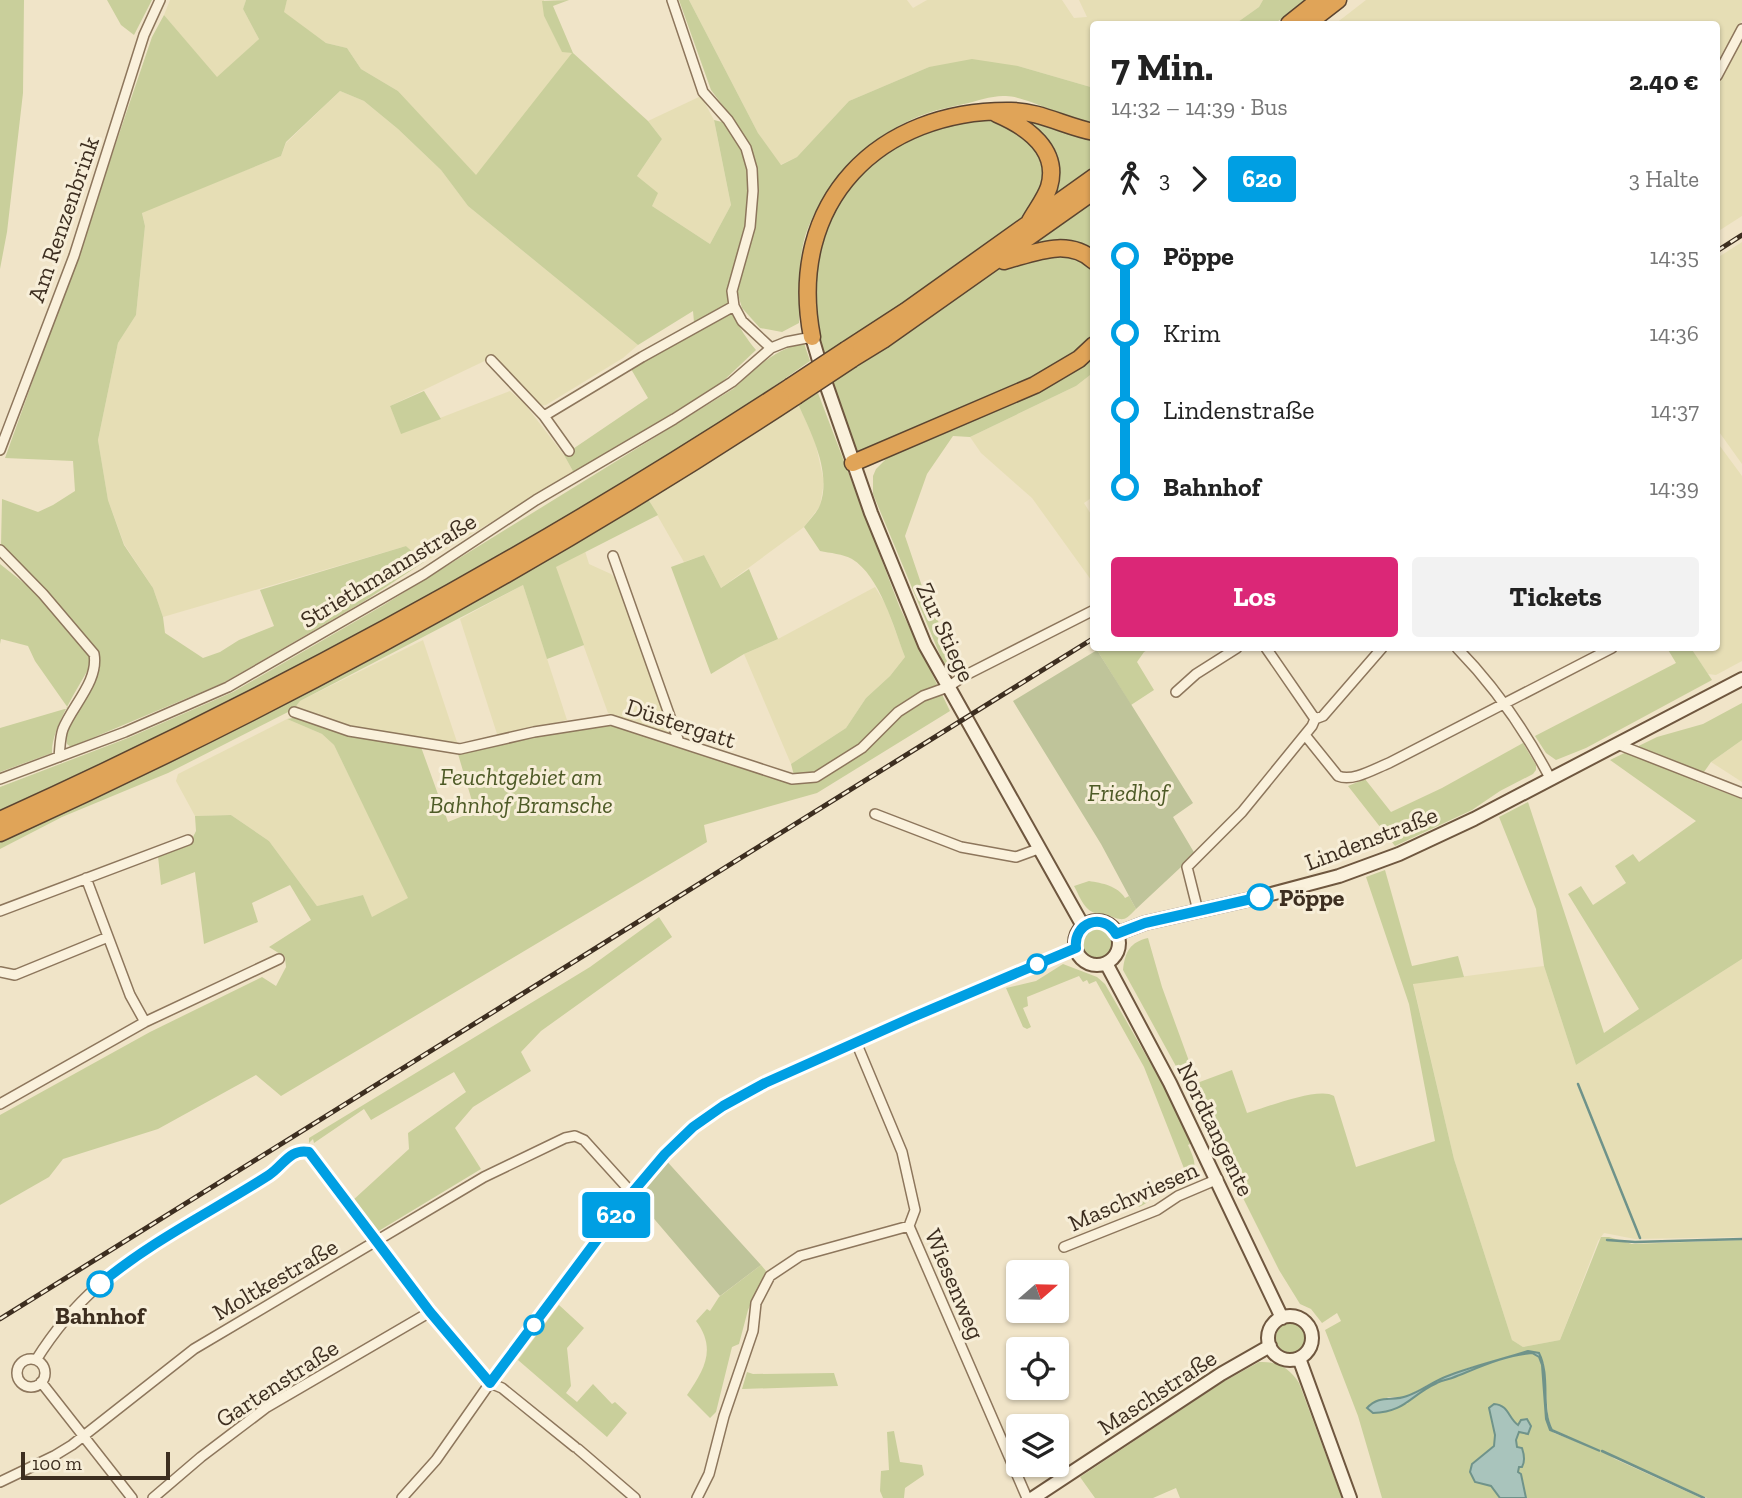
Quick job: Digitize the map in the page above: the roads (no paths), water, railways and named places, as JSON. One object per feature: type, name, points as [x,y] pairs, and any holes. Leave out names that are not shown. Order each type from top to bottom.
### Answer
[{"type":"highway","points":[[1293,21],[1319,0]]},
{"type":"highway","points":[[1311,21],[1338,0]]},
{"type":"highway","points":[[812,337],[806,282],[817,233],[839,188],[871,153],[911,130],[958,114],[1014,111],[1090,131]]},
{"type":"highway","points":[[992,112],[1028,131],[1041,143],[1048,156],[1051,171],[1049,188],[1027,225]]},
{"type":"highway","points":[[849,355],[1090,180]]},
{"type":"highway","points":[[0,833],[237,719],[442,610],[634,499],[991,264],[1090,194]]},
{"type":"highway","points":[[991,264],[1063,247],[1074,248],[1090,258]]},
{"type":"highway","points":[[853,463],[1035,385],[1079,359],[1090,349]]},
{"type":"highway","points":[[0,820],[231,709],[448,594],[793,392]]},
{"type":"street","name":"Am Renzenbrink","points":[[0,450],[74,256],[145,35],[160,0]]},
{"type":"street","points":[[672,0],[703,92],[728,120],[746,148],[752,169],[750,227],[732,291],[734,306],[742,321],[771,348]]},
{"type":"street","points":[[1720,70],[1742,29]]},
{"type":"street","points":[[544,416],[734,306]]},
{"type":"street","name":"Striethmannstraße","points":[[0,779],[228,687],[424,574],[536,500],[732,382],[771,348],[812,337]]},
{"type":"street","name":"Zur Stiege","points":[[812,337],[853,463],[925,645],[1083,926]]},
{"type":"street","points":[[491,360],[544,416],[569,451]]},
{"type":"street","points":[[0,550],[43,594],[94,654],[96,664],[78,705],[62,730],[59,757]]},
{"type":"street","points":[[613,556],[679,742]]},
{"type":"street","name":"Düstergatt","points":[[294,712],[349,731],[460,749],[534,732],[611,720],[792,779],[816,777],[863,748],[898,712],[923,695],[948,687],[964,676],[1090,612]]},
{"type":"street","points":[[1176,691],[1196,674],[1232,651]]},
{"type":"street","points":[[1268,651],[1315,719]]},
{"type":"street","points":[[1199,911],[1187,867],[1242,812],[1315,719],[1323,716],[1379,651]]},
{"type":"street","points":[[1460,651],[1505,704],[1550,778]]},
{"type":"street","points":[[1305,735],[1338,776],[1345,779],[1389,763],[1606,651]]},
{"type":"street","name":"Lindenstraße","points":[[1116,934],[1145,923],[1298,888],[1371,865],[1438,837],[1742,679]]},
{"type":"street","points":[[1617,744],[1742,793]]},
{"type":"street","points":[[875,814],[961,847],[1016,857],[1038,849]]},
{"type":"street","points":[[0,911],[188,840]]},
{"type":"street","points":[[86,878],[130,995],[145,1022]]},
{"type":"street","points":[[1089,922],[1103,922],[1116,934],[1118,948],[1105,963],[1087,963],[1076,948],[1076,936],[1089,922]]},
{"type":"street","points":[[0,972],[15,975],[108,937]]},
{"type":"street","points":[[402,1498],[436,1460],[632,1193],[665,1154],[693,1127],[748,1091],[1076,948]]},
{"type":"street","points":[[0,1104],[145,1022],[279,959]]},
{"type":"street","name":"Nordtangente","points":[[1105,963],[1218,1179],[1282,1318]]},
{"type":"street","name":"Wiesenweg","points":[[856,1042],[902,1152],[915,1210],[909,1226],[1027,1498]]},
{"type":"street","name":"Moltkestraße","points":[[0,1482],[54,1456],[194,1349],[484,1177],[568,1136],[584,1140],[632,1193]]},
{"type":"street","points":[[36,1360],[54,1331],[94,1289],[116,1271],[272,1173],[293,1153],[309,1152],[375,1242],[490,1383],[502,1388],[635,1498]]},
{"type":"street","name":"Maschwiesen","points":[[1064,1247],[1157,1210],[1178,1196],[1218,1179]]},
{"type":"street","points":[[697,1498],[709,1474],[724,1416],[753,1331],[756,1303],[770,1276],[800,1256],[909,1226]]},
{"type":"street","name":"Gartenstraße","points":[[153,1498],[267,1406],[430,1312]]},
{"type":"street","points":[[1282,1318],[1299,1318],[1311,1331],[1311,1344],[1299,1358],[1292,1360],[1279,1357],[1270,1346],[1269,1333],[1272,1326],[1282,1318]]},
{"type":"street","name":"Maschstraße","points":[[1033,1498],[1221,1374],[1270,1346]]},
{"type":"street","points":[[1299,1358],[1350,1498]]},
{"type":"street","points":[[25,1360],[36,1360],[44,1370],[41,1382],[34,1386],[26,1385],[20,1381],[17,1374],[19,1365],[25,1360]]},
{"type":"street","points":[[41,1382],[132,1498]]},
{"type":"water","points":[[1528,1351],[1539,1353],[1543,1362],[1548,1421],[1552,1430],[1600,1451],[1550,1430],[1546,1419],[1542,1365],[1539,1357],[1532,1353],[1502,1359],[1441,1381],[1393,1410],[1373,1413],[1367,1408],[1377,1401],[1402,1398],[1455,1373]]},
{"type":"water","points":[[1494,1404],[1506,1409],[1518,1425],[1521,1420],[1527,1419],[1531,1426],[1528,1434],[1519,1432],[1516,1440],[1517,1447],[1522,1448],[1523,1453],[1523,1465],[1518,1472],[1521,1474],[1526,1498],[1500,1498],[1491,1486],[1475,1482],[1470,1472],[1472,1464],[1494,1446],[1495,1435],[1489,1408]]},
{"type":"waterway","points":[[1578,1084],[1640,1238]]},
{"type":"waterway","points":[[1607,1240],[1635,1242],[1742,1239]]},
{"type":"waterway","points":[[1602,1451],[1704,1498]]},
{"type":"railway","points":[[1720,249],[1742,235]]},
{"type":"railway","points":[[0,1319],[1090,640]]},
{"type":"place","name":"Pöppe","points":[[1260,897]]},
{"type":"place","name":"Bahnhof","points":[[100,1284]]},
{"type":"park label","name":"Feuchtgebiet am Bahnhof Bramsche","points":[[521,790]]},
{"type":"park label","name":"Friedhof","points":[[1128,792]]}]
